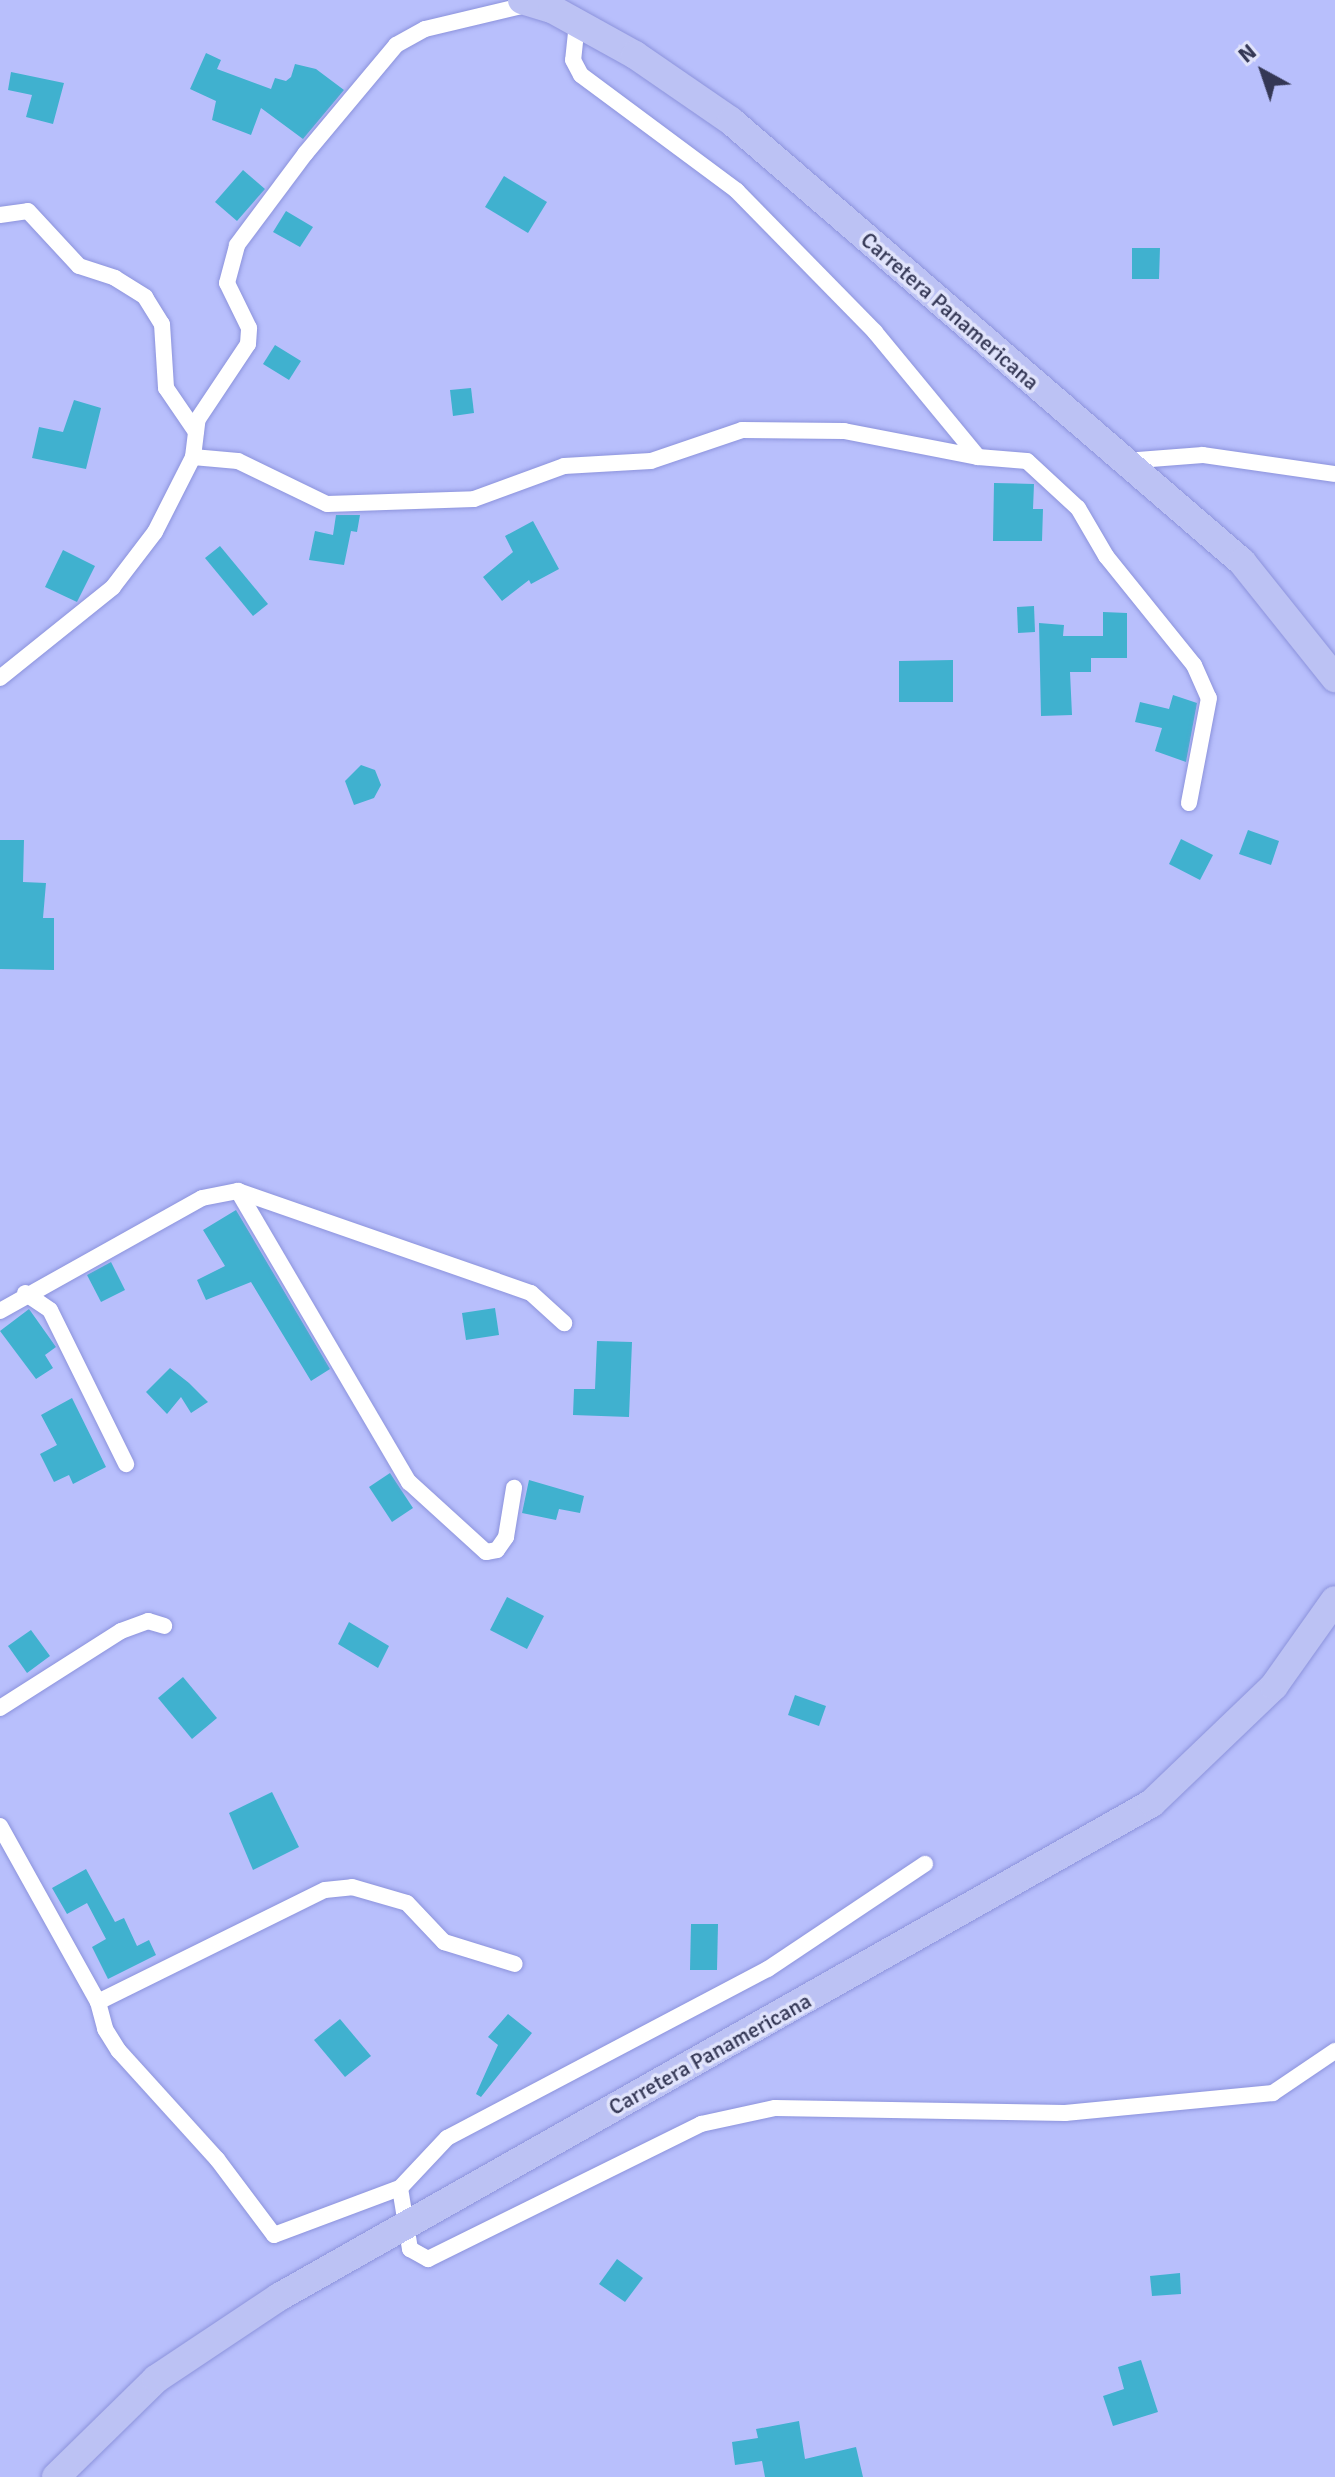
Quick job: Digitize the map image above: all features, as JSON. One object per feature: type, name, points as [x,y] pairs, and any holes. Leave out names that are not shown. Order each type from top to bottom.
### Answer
[{"type":"highway","name":"Carretera Panamericana","points":[[548,7],[635,55],[731,121],[1242,562],[1335,678]]},
{"type":"highway","name":"Carretera Panamericana","points":[[56,2477],[156,2379],[279,2297],[1152,1803],[1274,1686],[1335,1600]]},
{"type":"street","points":[[0,678],[113,587],[155,532],[193,457],[198,419],[248,344],[249,328],[227,283],[237,245],[305,154],[396,45],[425,29],[548,7],[581,75],[737,191],[875,332],[978,457]]},
{"type":"street","points":[[0,215],[28,211],[79,266],[115,278],[145,297],[162,324],[166,388],[196,432]]},
{"type":"street","points":[[193,457],[238,461],[327,504],[474,499],[564,466],[651,461],[742,430],[844,431],[978,457],[1027,461],[1078,508],[1106,556],[1194,665],[1209,698],[1189,803]]},
{"type":"street","points":[[1124,462],[1203,455],[1335,474]]},
{"type":"street","points":[[238,1191],[409,1482],[486,1552],[497,1550],[506,1537],[514,1488]]},
{"type":"street","points":[[0,1311],[25,1293],[202,1198],[238,1191],[531,1293],[564,1323]]},
{"type":"street","points":[[25,1293],[50,1310],[126,1464]]},
{"type":"street","points":[[0,1708],[121,1631],[148,1621],[164,1626]]},
{"type":"street","points":[[0,1826],[98,2002],[105,2029],[119,2051],[217,2159],[274,2235],[400,2188],[447,2138],[768,1969],[925,1864]]},
{"type":"street","points":[[98,2002],[325,1890],[352,1887],[407,1903],[444,1942],[515,1964]]},
{"type":"street","points":[[400,2188],[410,2249],[428,2259],[701,2124],[775,2108],[1065,2113],[1273,2093],[1335,2051]]},
{"type":"building","points":[[206,53],[221,60],[217,69],[271,89],[275,78],[286,81],[291,77],[295,64],[316,69],[344,90],[303,139],[261,108],[251,135],[212,120],[216,101],[190,89]]},
{"type":"building","points":[[11,72],[64,83],[53,124],[26,117],[32,95],[8,90]]},
{"type":"building","points":[[243,170],[265,189],[237,221],[215,202]]},
{"type":"building","points":[[504,176],[547,202],[528,233],[485,207]]},
{"type":"building","points":[[286,211],[313,227],[300,247],[273,232]]},
{"type":"building","points":[[1132,248],[1160,248],[1159,279],[1132,279]]},
{"type":"building","points":[[275,345],[301,361],[289,380],[263,364]]},
{"type":"building","points":[[471,388],[474,413],[453,416],[450,390]]},
{"type":"building","points":[[74,400],[101,408],[86,469],[32,458],[39,427],[63,432]]},
{"type":"building","points":[[994,483],[1034,484],[1033,509],[1043,509],[1042,541],[993,541]]},
{"type":"building","points":[[336,515],[360,515],[357,532],[351,531],[344,565],[309,560],[315,531],[333,535]]},
{"type":"building","points":[[533,521],[559,569],[531,584],[529,580],[502,601],[483,577],[513,552],[505,536]]},
{"type":"building","points":[[220,546],[268,604],[253,616],[205,558]]},
{"type":"building","points":[[63,550],[95,566],[77,602],[45,587]]},
{"type":"building","points":[[1034,606],[1035,632],[1018,633],[1017,607]]},
{"type":"building","points":[[1103,612],[1127,613],[1127,658],[1091,658],[1091,672],[1070,672],[1072,715],[1041,716],[1039,623],[1064,625],[1063,636],[1103,636]]},
{"type":"building","points":[[953,660],[953,702],[899,702],[899,661]]},
{"type":"building","points":[[1173,695],[1197,703],[1186,762],[1155,751],[1162,728],[1135,722],[1140,702],[1169,709]]},
{"type":"building","points":[[361,765],[375,770],[381,785],[374,798],[354,805],[345,781]]},
{"type":"building","points":[[1248,830],[1279,841],[1271,865],[1239,854]]},
{"type":"building","points":[[1181,839],[1213,855],[1200,880],[1169,864]]},
{"type":"building","points":[[0,840],[24,840],[23,882],[46,883],[43,918],[54,918],[54,970],[0,969]]},
{"type":"building","points":[[236,1210],[330,1369],[311,1381],[251,1282],[206,1300],[197,1280],[225,1266],[203,1230]]},
{"type":"building","points":[[111,1262],[125,1290],[101,1302],[87,1275]]},
{"type":"building","points":[[495,1308],[499,1335],[466,1340],[462,1313]]},
{"type":"building","points":[[29,1309],[56,1347],[45,1355],[53,1368],[36,1379],[0,1331]]},
{"type":"building","points":[[597,1341],[632,1342],[629,1417],[573,1415],[574,1389],[595,1389]]},
{"type":"building","points":[[170,1368],[208,1402],[191,1413],[181,1397],[167,1414],[146,1392]]},
{"type":"building","points":[[72,1398],[106,1467],[73,1484],[69,1475],[54,1482],[40,1454],[57,1445],[41,1415]]},
{"type":"building","points":[[390,1473],[413,1508],[392,1522],[369,1487]]},
{"type":"building","points":[[529,1480],[584,1496],[580,1513],[559,1509],[556,1520],[522,1513]]},
{"type":"building","points":[[507,1597],[544,1616],[527,1649],[490,1630]]},
{"type":"building","points":[[349,1622],[389,1646],[378,1668],[338,1644]]},
{"type":"building","points":[[31,1630],[50,1656],[27,1673],[8,1646]]},
{"type":"building","points":[[183,1677],[217,1718],[192,1739],[158,1698]]},
{"type":"building","points":[[795,1695],[826,1706],[819,1726],[788,1715]]},
{"type":"building","points":[[272,1792],[299,1847],[253,1870],[229,1813]]},
{"type":"building","points":[[86,1869],[115,1922],[124,1918],[137,1946],[149,1940],[156,1955],[108,1979],[92,1947],[106,1939],[87,1903],[67,1914],[52,1888]]},
{"type":"building","points":[[691,1924],[718,1924],[717,1970],[690,1970]]},
{"type":"building","points":[[508,2014],[532,2033],[481,2097],[476,2094],[498,2045],[488,2037]]},
{"type":"building","points":[[340,2019],[371,2056],[345,2077],[314,2040]]},
{"type":"building","points":[[617,2259],[643,2278],[625,2302],[599,2284]]},
{"type":"building","points":[[1180,2273],[1181,2294],[1152,2296],[1150,2276]]},
{"type":"building","points":[[1141,2360],[1158,2412],[1113,2426],[1103,2396],[1124,2389],[1118,2367]]},
{"type":"building","points":[[799,2421],[805,2459],[856,2447],[863,2477],[765,2477],[762,2461],[735,2465],[732,2442],[758,2438],[756,2429]]}]
